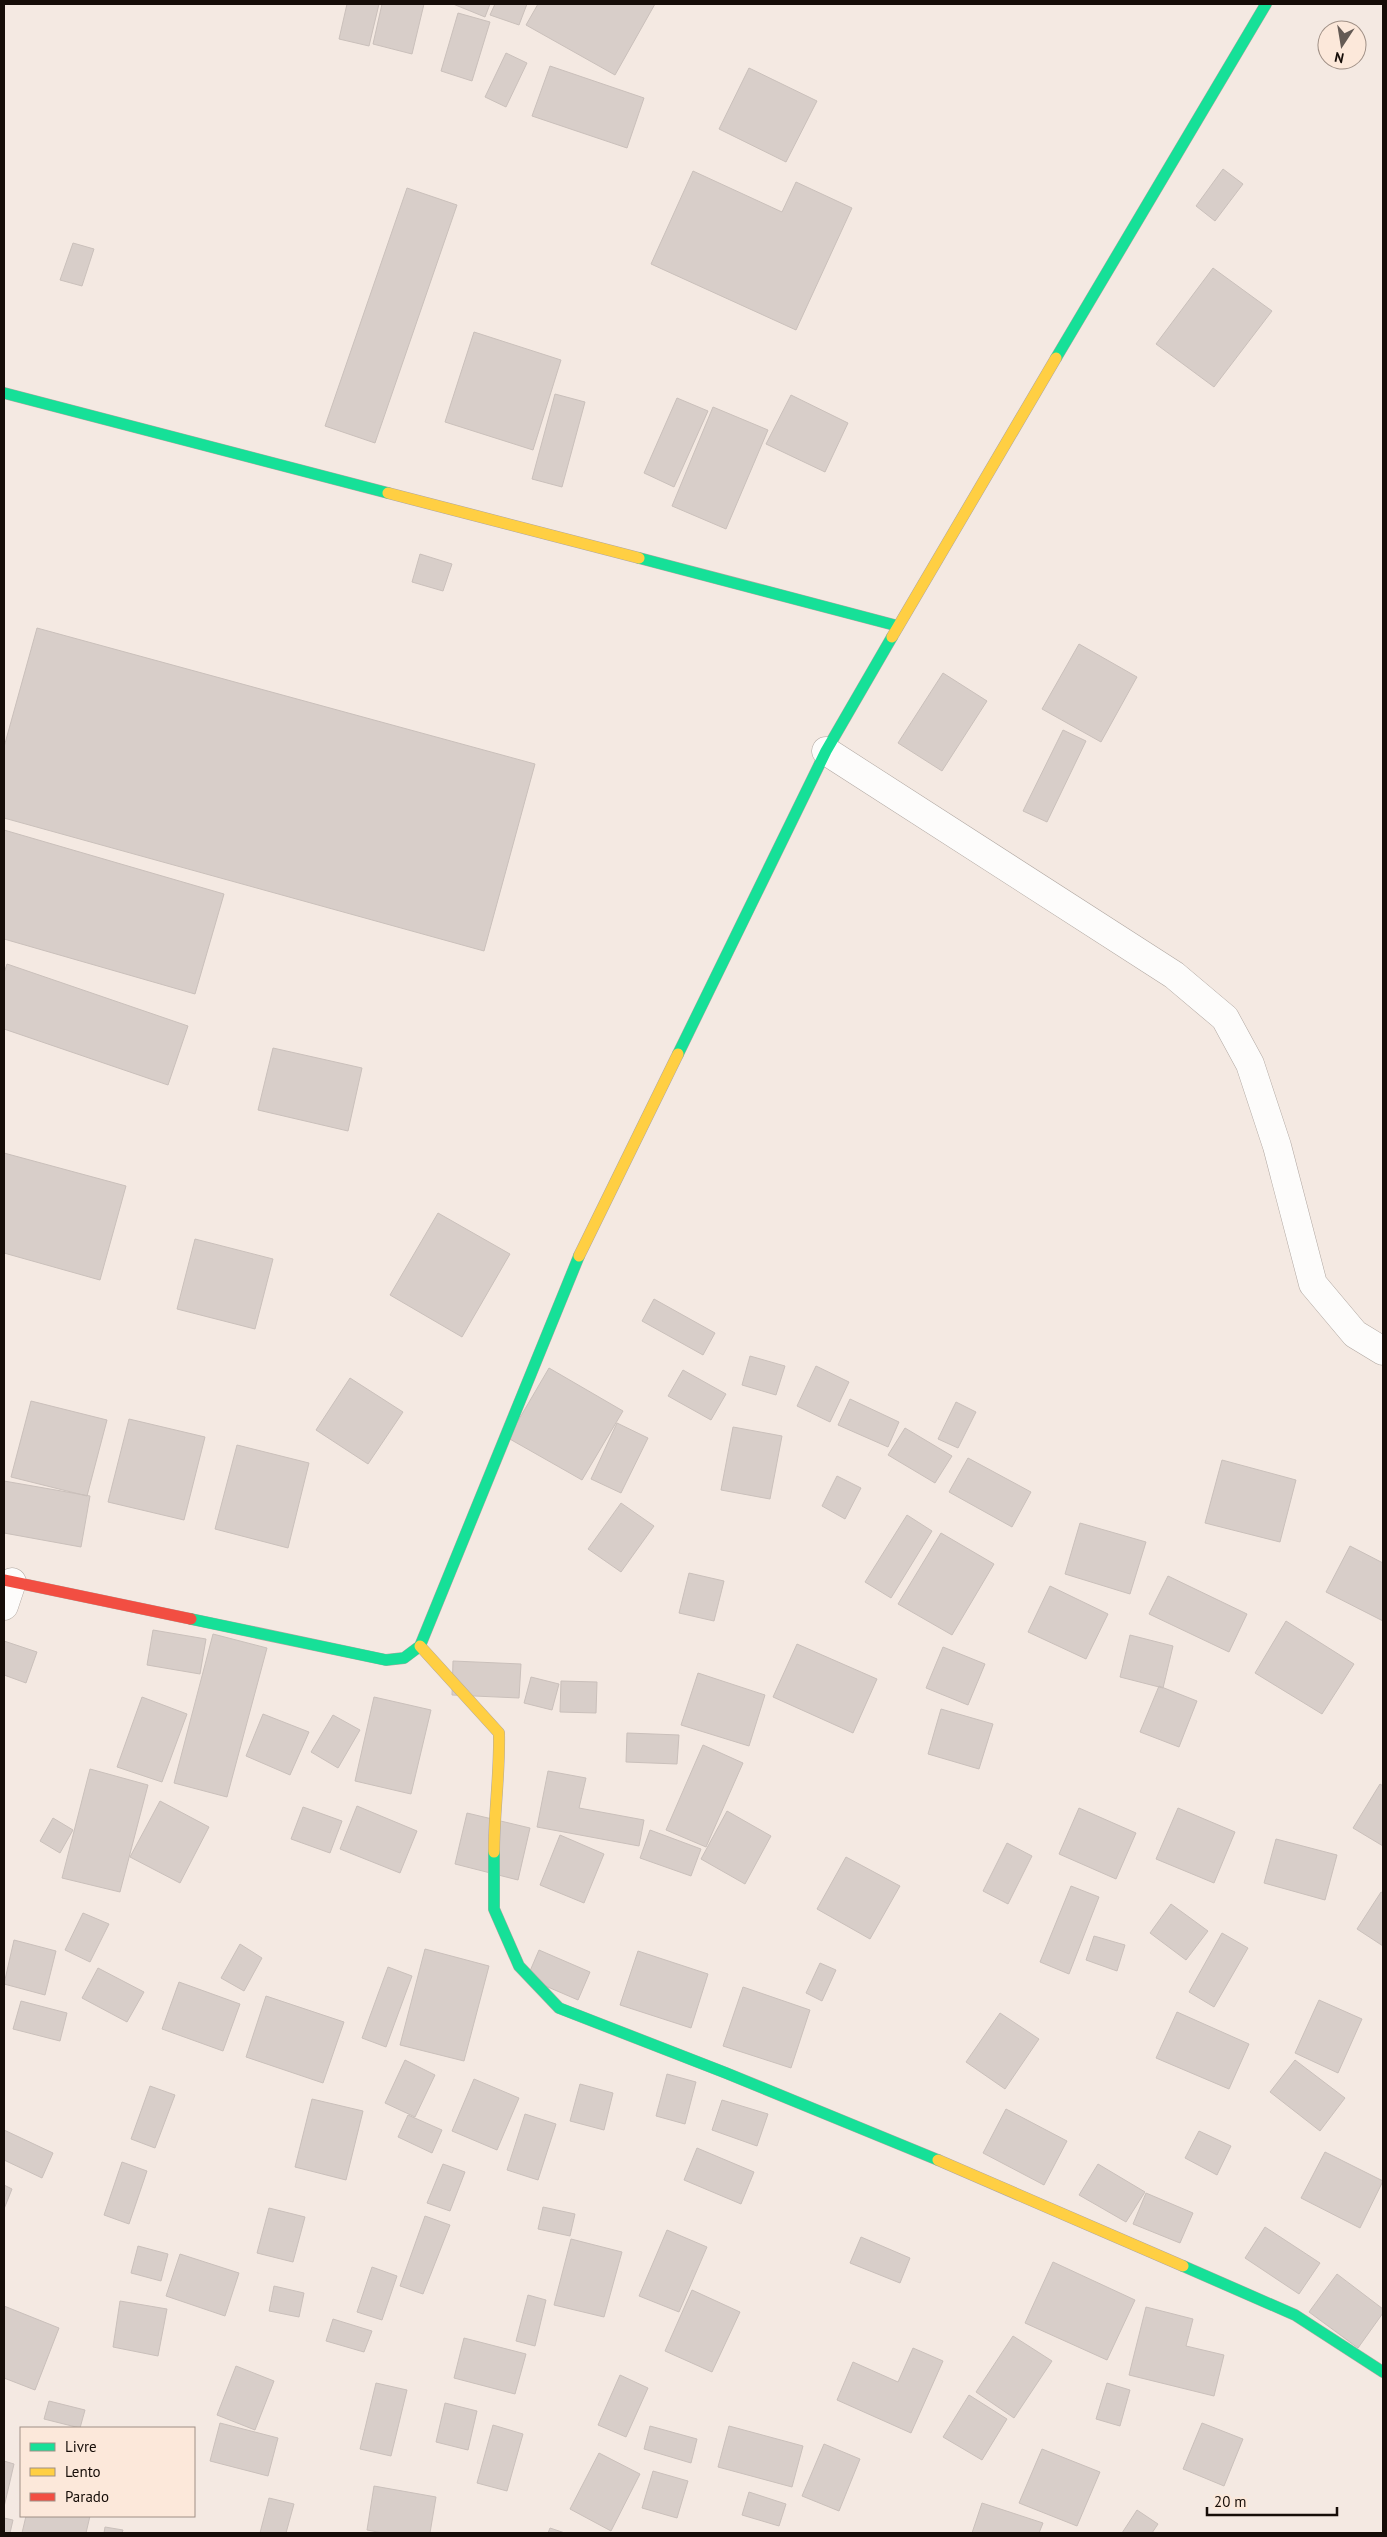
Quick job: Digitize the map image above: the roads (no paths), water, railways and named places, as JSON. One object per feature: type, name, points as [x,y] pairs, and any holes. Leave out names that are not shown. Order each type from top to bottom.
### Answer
[{"type":"street","points":[[7,1590],[386,1660],[404,1658],[420,1646],[575,1265],[826,751],[1266,4]]},
{"type":"street","points":[[4,393],[898,626]]},
{"type":"street","points":[[826,751],[1174,975],[1225,1018],[1250,1064],[1276,1146],[1313,1284],[1355,1334],[1383,1351]]},
{"type":"street","points":[[420,1646],[499,1733],[500,1761],[494,1818],[494,1909],[519,1966],[559,2008],[726,2073],[1016,2192],[1296,2315],[1383,2372]]}]
